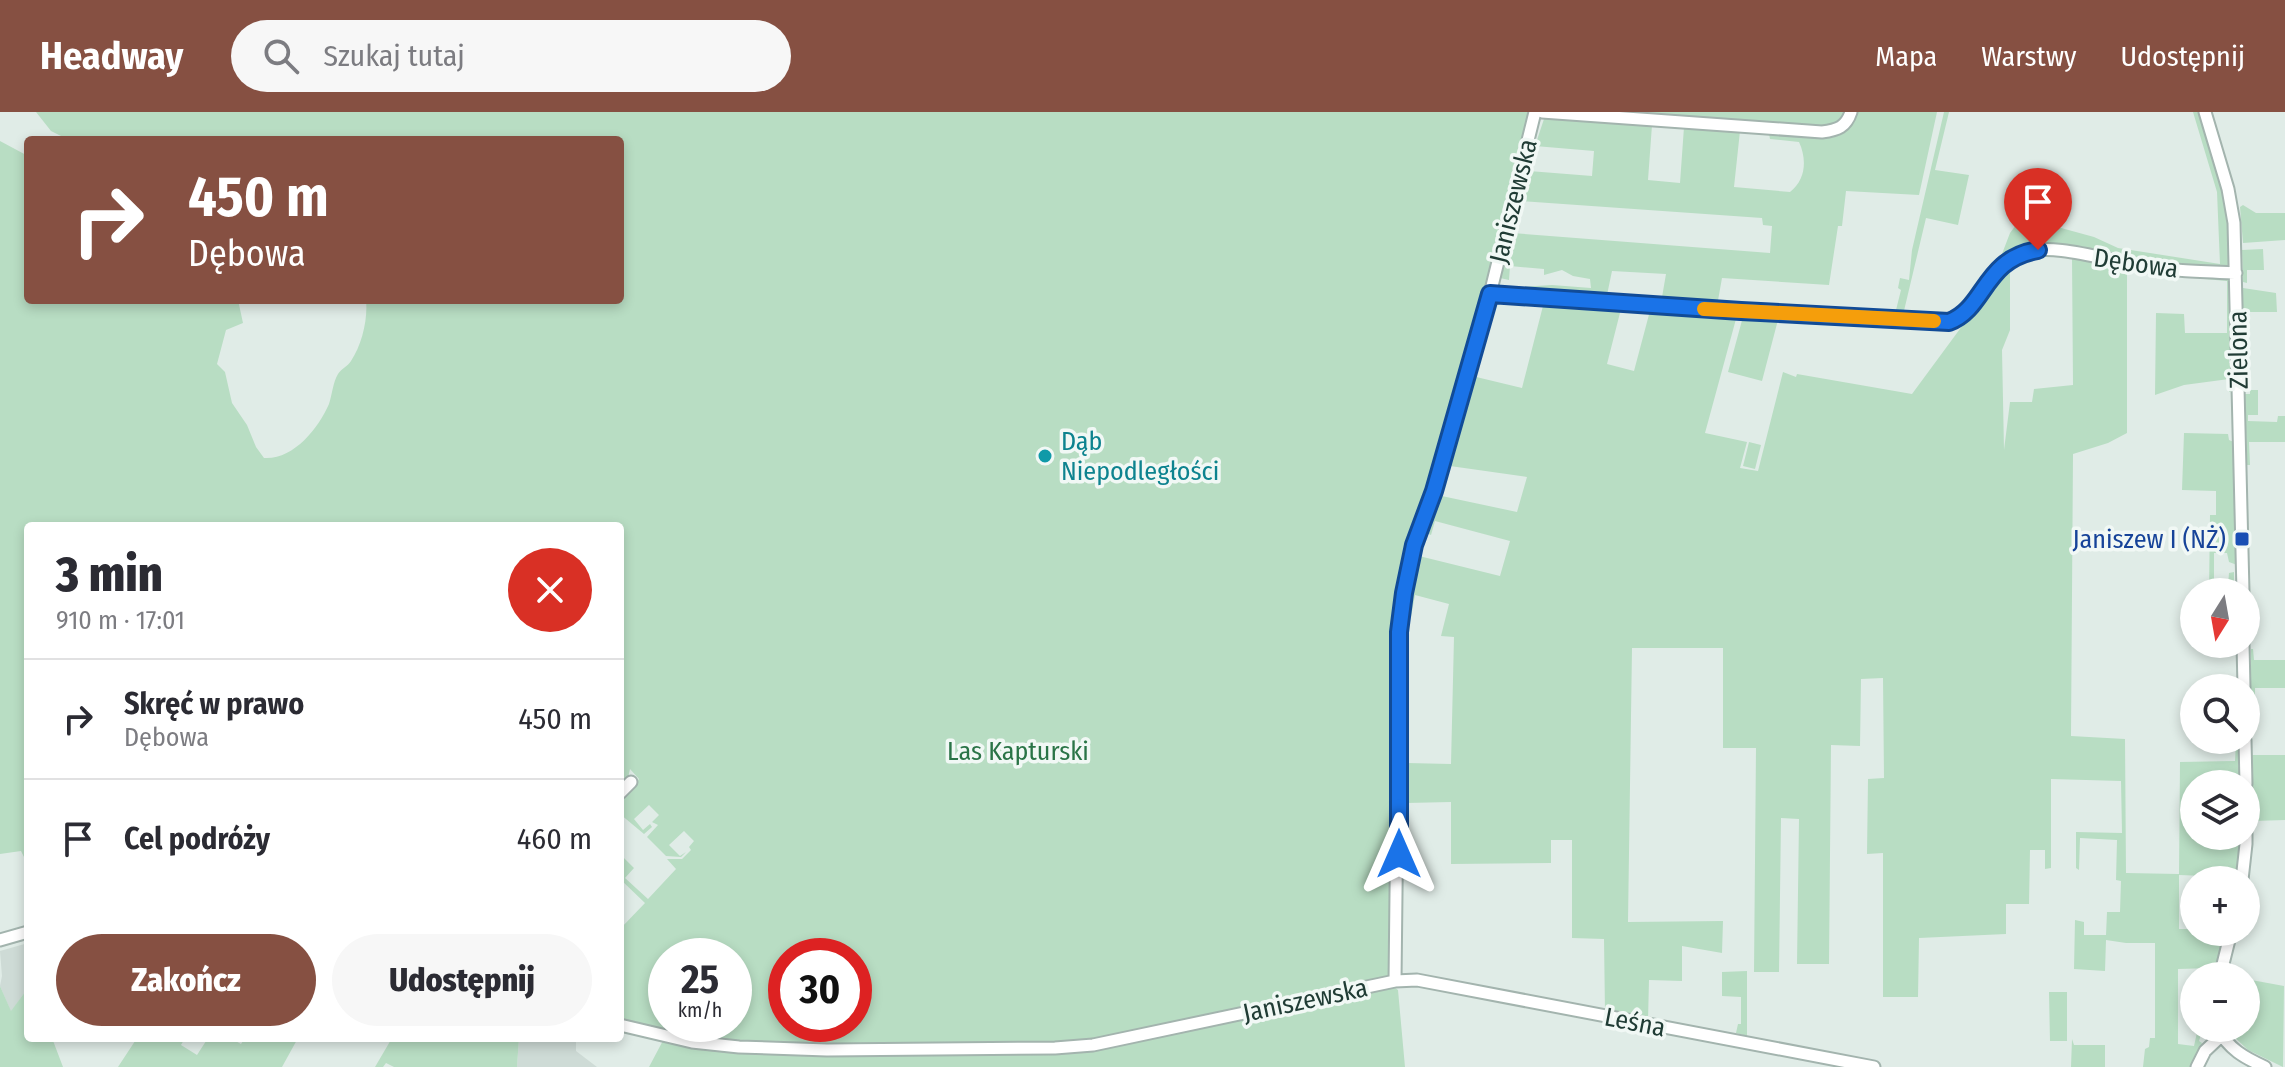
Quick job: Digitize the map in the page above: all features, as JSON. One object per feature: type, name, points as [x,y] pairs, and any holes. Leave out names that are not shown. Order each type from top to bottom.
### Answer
[{"type":"street","name":"Janiszewska","points":[[624,1026],[692,1042],[739,1047],[827,1050],[1055,1048],[1093,1045],[1395,981],[1401,610],[1414,545],[1434,491],[1490,294],[1535,112]]},
{"type":"street","points":[[1542,112],[1822,132],[1845,125],[1851,112]]},
{"type":"street","name":"Zielona","points":[[2205,112],[2232,207],[2243,578]]},
{"type":"street","name":"Dębowa","points":[[1490,294],[1949,322],[1963,313],[1994,273],[2022,253],[2055,251],[2139,266],[2236,273]]},
{"type":"street","points":[[624,789],[631,782]]},
{"type":"street","points":[[0,940],[24,933]]},
{"type":"street","name":"Leśna","points":[[1395,981],[1428,982],[1874,1067]]},
{"type":"street","points":[[2197,1067],[2212,1042]]},
{"type":"street","points":[[2229,1042],[2238,1053],[2265,1067]]},
{"type":"shaded area","points":[[24,944],[24,994],[11,1012],[0,986],[0,951]]},
{"type":"shaded area","points":[[519,1042],[576,1042],[576,1051],[597,1067],[517,1067]]},
{"type":"green space","name":"Las Kapturski","points":[[36,112],[1536,112],[1429,492],[1398,628],[1391,965],[1394,987],[1398,990],[1405,1067],[649,1067],[662,1042],[752,1042],[752,938],[648,938],[648,1029],[624,1024],[624,925],[645,903],[624,883],[624,858],[634,868],[625,878],[648,899],[676,869],[667,859],[682,859],[691,850],[689,847],[694,841],[684,831],[669,845],[680,856],[686,852],[681,857],[666,856],[647,837],[658,825],[652,822],[659,815],[649,805],[634,819],[643,830],[650,824],[652,827],[644,834],[624,817],[624,796],[639,779],[630,769],[624,782],[624,522],[24,522],[24,857],[21,851],[0,854],[0,141],[24,154],[24,304],[239,304],[243,323],[226,330],[217,364],[225,372],[232,403],[264,458],[285,454],[303,441],[318,423],[329,404],[336,377],[350,363],[361,340],[366,304],[624,304],[624,136],[61,136],[51,131]]},
{"type":"green space","points":[[1564,112],[1937,112],[1919,195],[1846,191],[1829,285],[1722,278],[1717,306],[1661,303],[1666,274],[1612,271],[1607,295],[1520,290],[1521,287],[1552,285],[1591,288],[1590,279],[1562,270],[1544,275],[1544,269],[1510,266],[1509,280],[1500,278],[1512,233],[1770,253],[1772,226],[1763,225],[1762,218],[1520,201],[1529,171],[1592,176],[1594,151],[1535,146],[1545,116],[1652,125],[1648,180],[1680,183],[1684,127],[1740,131],[1734,187],[1790,192],[1802,175],[1802,149],[1799,142],[1770,139],[1769,134],[1810,136]]},
{"type":"green space","points":[[1944,112],[1949,112],[1935,170],[1969,175],[1958,225],[1926,218],[1903,315],[1895,314],[1901,290],[1898,288],[1900,278],[1909,280],[1912,250]]},
{"type":"green space","points":[[2193,112],[2202,112],[2226,201],[2231,266],[2228,269],[2143,262],[2038,244],[2025,245],[1997,267],[2010,233],[2016,225],[2032,220],[2094,237],[2118,248],[2220,264],[2217,192]]},
{"type":"green space","points":[[2243,205],[2256,213],[2285,213],[2285,240],[2243,243],[2240,207]]},
{"type":"green space","points":[[2263,249],[2264,270],[2247,270],[2247,283],[2243,282],[2242,250]]},
{"type":"green space","points":[[2072,258],[2127,266],[2127,433],[2108,443],[2073,454],[2071,736],[2125,739],[2126,873],[2179,874],[2180,762],[2235,761],[2235,754],[2242,754],[2242,770],[2180,770],[2180,850],[2241,850],[2239,866],[2180,866],[2180,946],[2223,946],[2219,962],[2180,962],[2178,969],[2178,1044],[2194,1046],[2195,1042],[2202,1043],[2192,1067],[2143,1067],[2145,1049],[2149,1047],[2150,1038],[2155,1038],[2155,943],[2106,940],[2105,971],[2074,969],[2075,920],[2084,922],[2084,935],[2106,935],[2107,912],[2120,912],[2121,881],[2116,880],[2117,840],[2080,838],[2079,870],[2076,868],[2076,832],[2122,833],[2121,781],[2051,779],[2051,868],[2045,869],[2045,850],[2030,850],[2029,904],[2006,904],[2006,934],[1919,938],[1918,997],[1883,997],[1883,853],[1867,854],[1868,779],[1884,778],[1883,678],[1861,679],[1860,746],[1831,745],[1829,964],[1797,964],[1799,819],[1781,818],[1779,972],[1754,972],[1756,748],[1723,748],[1723,648],[1632,648],[1628,922],[1723,921],[1722,953],[1682,946],[1682,981],[1649,980],[1648,1021],[1605,1012],[1604,939],[1572,938],[1572,840],[1551,840],[1551,863],[1451,864],[1451,802],[1406,803],[1407,763],[1451,764],[1454,637],[1441,636],[1449,604],[1415,595],[1411,617],[1404,614],[1415,555],[1500,576],[1510,541],[1435,521],[1431,535],[1422,531],[1437,495],[1517,512],[1527,477],[1450,466],[1443,489],[1439,488],[1468,375],[1522,388],[1544,302],[1622,305],[1607,364],[1634,371],[1651,307],[1730,315],[1736,319],[1705,433],[1747,442],[1740,468],[1758,471],[1783,372],[1796,377],[1797,374],[1912,394],[1982,299],[2010,267],[2010,330],[2002,350],[2004,450],[2010,402],[2032,402],[2034,389],[2073,385]]},
{"type":"green space","points":[[2205,276],[2231,280],[2233,359],[2229,359],[2229,363],[2234,364],[2235,392],[2229,392],[2229,379],[2184,385],[2155,395],[2156,313],[2184,314],[2185,333],[2227,333],[2227,281],[2204,279]]},
{"type":"green space","points":[[2243,288],[2276,293],[2277,312],[2243,312]]},
{"type":"green space","points":[[1744,313],[1779,316],[1762,381],[1728,372]]},
{"type":"green space","points":[[2250,390],[2258,390],[2258,415],[2248,415],[2248,421],[2277,422],[2278,416],[2285,416],[2285,442],[2249,442],[2250,465],[2247,465],[2245,394],[2250,394]]},
{"type":"green space","points":[[2184,433],[2228,434],[2229,440],[2236,443],[2237,565],[2229,562],[2227,553],[2214,553],[2214,578],[2209,578],[2210,515],[2216,515],[2216,491],[2182,490]]},
{"type":"green space","points":[[1749,442],[1761,445],[1755,469],[1743,466]]},
{"type":"green space","points":[[2251,658],[2285,660],[2285,688],[2260,688],[2260,674],[2251,674]]},
{"type":"green space","points":[[2252,755],[2285,755],[2285,820],[2260,821],[2260,770],[2252,770]]},
{"type":"green space","points":[[1747,971],[1747,1036],[1736,1033],[1738,1024],[1741,1024],[1741,997],[1722,996],[1722,972]]},
{"type":"green space","points":[[2260,982],[2284,986],[2283,1067],[2248,1050],[2240,1042],[2260,1042]]},
{"type":"green space","points":[[0,986],[11,1011],[24,993],[24,1042],[54,1042],[63,1067],[0,1067]]},
{"type":"green space","points":[[2049,992],[2067,992],[2067,1041],[2050,1041]]},
{"type":"green space","points":[[2072,1039],[2074,1045],[2105,1045],[2105,1067],[2071,1067]]},
{"type":"green space","points":[[134,1042],[183,1042],[181,1045],[197,1055],[205,1042],[296,1042],[282,1067],[118,1067]]},
{"type":"green space","points":[[390,1042],[519,1042],[517,1067],[394,1067],[386,1063],[383,1067],[375,1067]]},
{"type":"slow traffic","points":[[1704,309],[1934,321]]},
{"type":"place","name":"Dąb Niepodległości","points":[[1045,456]]},
{"type":"place","name":"Janiszew I (NŻ)","points":[[2242,539]]},
{"type":"route","points":[[1399,854],[1399,632],[1404,593],[1414,545],[1434,491],[1490,294],[1949,322],[1963,313],[2007,261],[2022,253],[2038,250]]}]
